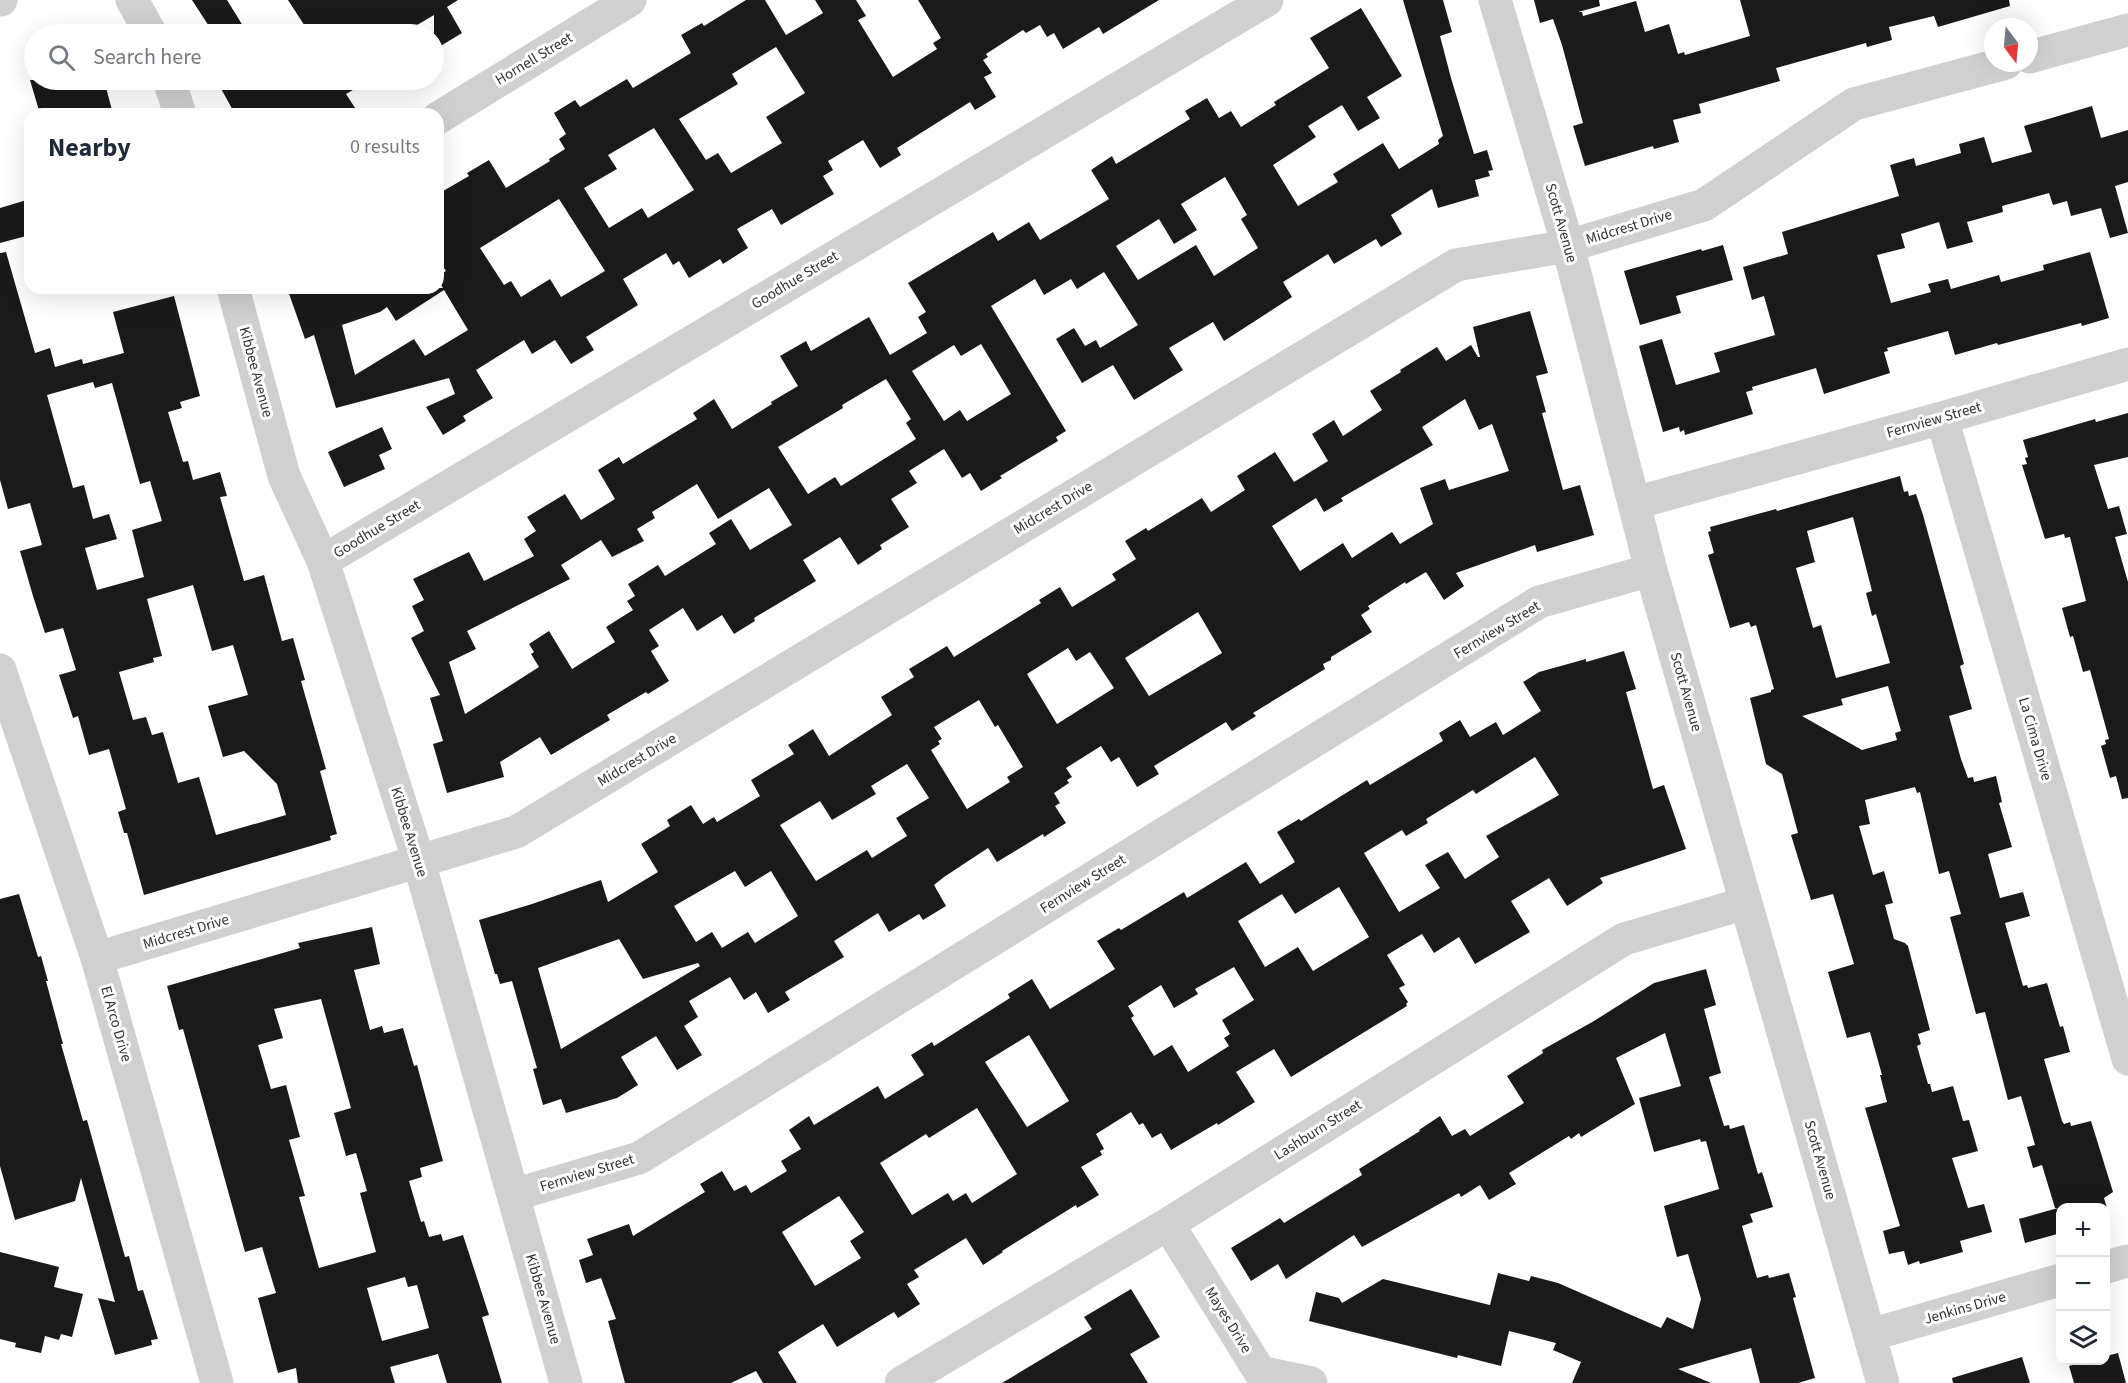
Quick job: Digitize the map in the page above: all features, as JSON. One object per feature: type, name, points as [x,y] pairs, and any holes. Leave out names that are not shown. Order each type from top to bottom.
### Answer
[{"type":"street","points":[[132,0],[145,24]]},
{"type":"street","name":"Hornell Street","points":[[444,114],[630,0]]},
{"type":"street","name":"Goodhue Street","points":[[323,561],[1267,0]]},
{"type":"street","name":"Scott Avenue","points":[[1495,0],[1568,246],[1651,570],[1883,1383]]},
{"type":"street","points":[[2038,55],[2128,30]]},
{"type":"street","name":"Midcrest Drive","points":[[97,958],[516,832],[1456,265],[1568,246],[1704,205],[1854,104],[1984,69]]},
{"type":"street","points":[[172,90],[178,108]]},
{"type":"street","name":"Kibbee Avenue","points":[[234,294],[284,476],[323,561],[419,862],[566,1383]]},
{"type":"street","name":"Fernview Street","points":[[1635,503],[2128,364]]},
{"type":"street","name":"La Cima Drive","points":[[1942,418],[2128,1059]]},
{"type":"street","name":"Fernview Street","points":[[513,1196],[639,1158],[1539,602],[1651,570]]},
{"type":"street","name":"El Arco Drive","points":[[0,670],[97,958],[217,1383]]},
{"type":"street","name":"Lashburn Street","points":[[901,1383],[1168,1224],[1624,939],[1746,903]]},
{"type":"street","name":"Mayes Drive","points":[[1168,1224],[1260,1372],[1311,1383]]},
{"type":"street","points":[[2110,1266],[2128,1261]]},
{"type":"street","name":"Jenkins Drive","points":[[1870,1335],[2056,1281]]},
{"type":"building","points":[[192,0],[227,0],[242,24],[208,24]]},
{"type":"building","points":[[288,0],[458,0],[447,7],[462,33],[444,44],[444,24],[434,24],[434,15],[419,24],[304,24]]},
{"type":"building","points":[[746,0],[765,0],[786,35],[823,13],[815,0],[856,0],[866,16],[858,20],[893,77],[937,49],[933,43],[941,38],[918,0],[1159,0],[1103,34],[1099,27],[1063,49],[1054,33],[1047,37],[1040,25],[1026,33],[1023,30],[986,54],[988,57],[983,60],[992,73],[984,77],[996,97],[975,110],[970,102],[897,148],[901,155],[880,168],[863,140],[828,161],[833,170],[823,176],[834,194],[781,225],[772,209],[737,229],[748,248],[723,264],[720,259],[689,278],[679,261],[673,265],[666,253],[623,279],[638,305],[586,337],[594,350],[571,364],[555,340],[532,354],[524,340],[476,370],[493,398],[463,416],[466,421],[443,435],[426,407],[455,394],[449,378],[336,408],[314,335],[305,339],[289,294],[438,294],[396,321],[387,307],[380,312],[342,325],[355,375],[414,339],[425,356],[468,330],[444,290],[444,272],[446,271],[444,268],[444,191],[469,176],[467,173],[489,160],[506,188],[550,161],[549,159],[565,149],[559,139],[566,134],[554,113],[575,100],[580,107],[627,79],[633,88],[691,53],[681,35],[702,23],[704,26]],"holes":[[[776,47],[805,93],[766,117],[782,143],[731,173],[718,153],[706,160],[679,119],[738,84],[732,74]],[[654,128],[694,190],[648,218],[642,208],[609,228],[584,188],[617,169],[608,155]],[[559,199],[605,271],[561,297],[550,279],[521,297],[511,281],[504,285],[480,248]]]},
{"type":"building","points":[[1403,0],[1443,0],[1452,32],[1440,36],[1451,78],[1474,154],[1487,150],[1493,170],[1488,171],[1490,176],[1475,180],[1479,196],[1438,208],[1432,189],[1391,215],[1402,234],[1381,247],[1376,239],[1334,264],[1328,254],[1283,282],[1292,297],[1224,341],[1213,322],[1169,348],[1183,370],[1134,400],[1113,365],[1082,383],[1056,339],[1074,328],[1085,346],[1096,340],[1100,348],[1138,325],[1104,272],[1077,289],[1071,279],[1044,295],[1035,279],[991,306],[1066,431],[1056,437],[1058,441],[1000,476],[1002,478],[981,491],[970,473],[962,478],[944,449],[909,471],[917,483],[891,499],[909,527],[880,545],[882,549],[858,565],[840,537],[803,560],[816,581],[754,618],[755,621],[734,634],[722,615],[697,631],[683,608],[649,630],[659,646],[651,651],[669,681],[607,715],[610,720],[551,755],[540,737],[500,762],[504,777],[447,793],[433,744],[443,741],[430,698],[440,695],[411,638],[424,631],[412,606],[424,600],[413,579],[469,552],[484,581],[534,556],[524,539],[536,531],[527,517],[565,494],[581,520],[615,499],[598,470],[619,457],[623,464],[697,419],[693,413],[714,399],[732,429],[772,404],[771,402],[798,386],[780,356],[806,341],[811,351],[869,317],[890,355],[927,333],[918,317],[926,312],[908,283],[993,232],[998,241],[1029,222],[1040,240],[1109,199],[1091,170],[1112,156],[1116,164],[1190,119],[1185,111],[1207,98],[1219,118],[1231,111],[1241,127],[1276,105],[1274,102],[1329,68],[1310,38],[1361,8],[1402,76],[1367,97],[1380,118],[1358,131],[1342,105],[1308,126],[1316,137],[1273,165],[1298,206],[1338,182],[1333,174],[1383,143],[1399,169],[1439,144],[1438,140],[1443,136]],"holes":[[[1225,177],[1247,215],[1241,219],[1258,248],[1214,276],[1196,245],[1138,280],[1116,246],[1159,219],[1174,244],[1197,230],[1181,204]],[[981,344],[1011,394],[967,421],[960,410],[944,421],[912,371],[954,345],[961,356]],[[886,379],[911,419],[906,423],[916,439],[841,486],[835,477],[808,494],[778,447],[843,408],[842,405]],[[697,484],[718,519],[769,488],[792,525],[750,550],[731,519],[709,533],[716,544],[665,576],[658,565],[628,584],[635,596],[627,601],[633,610],[606,627],[615,642],[572,669],[549,631],[529,644],[534,652],[531,654],[539,667],[465,714],[449,662],[476,649],[467,631],[570,579],[561,565],[601,540],[612,557],[644,541],[637,529],[655,518],[652,512]]]},
{"type":"building","points":[[1534,0],[1599,0],[1600,6],[1578,12],[1582,12],[1583,16],[1636,1],[1645,32],[1669,24],[1678,54],[1684,52],[1685,55],[1750,36],[1740,0],[2009,0],[2010,6],[1938,27],[1934,16],[1889,27],[1892,40],[1867,47],[1866,43],[1776,68],[1780,81],[1699,104],[1701,113],[1673,120],[1679,142],[1654,149],[1653,146],[1585,166],[1573,126],[1583,123],[1562,45],[1553,19],[1540,23]]},
{"type":"building","points":[[33,90],[107,90],[111,108],[38,108]]},
{"type":"building","points":[[222,90],[353,90],[346,94],[355,108],[232,108]]},
{"type":"building","points":[[2092,106],[2101,138],[2128,130],[2128,182],[2115,186],[2128,233],[2110,238],[2101,208],[2071,216],[2067,201],[2053,205],[2049,193],[2002,206],[2003,212],[1967,222],[1973,242],[1947,249],[1939,222],[1901,234],[1905,248],[1877,255],[1891,303],[1931,292],[1928,284],[1948,279],[1951,289],[1999,275],[2001,282],[2044,270],[2043,265],[2090,252],[2109,318],[1998,345],[1997,343],[1955,355],[1948,331],[1887,348],[1888,351],[1884,352],[1890,373],[1824,394],[1816,368],[1752,387],[1753,390],[1746,392],[1753,414],[1685,435],[1684,430],[1680,432],[1679,427],[1663,432],[1639,346],[1662,339],[1676,385],[1720,372],[1714,353],[1775,335],[1764,296],[1752,300],[1743,267],[1788,254],[1782,232],[1899,196],[1890,165],[1914,158],[1916,166],[1961,153],[1959,144],[1984,137],[1992,163],[2032,152],[2024,126]]},
{"type":"building","points":[[24,201],[24,237],[0,243],[0,208]]},
{"type":"building","points":[[1723,245],[1733,280],[1676,296],[1681,313],[1640,325],[1624,271]]},
{"type":"building","points":[[6,252],[35,353],[50,348],[55,367],[82,359],[83,364],[124,353],[113,312],[174,296],[200,396],[180,402],[182,408],[168,412],[183,462],[188,461],[193,480],[220,472],[227,496],[220,497],[244,581],[264,575],[282,641],[293,638],[305,680],[301,681],[326,769],[320,771],[337,834],[330,836],[331,840],[144,895],[127,833],[124,833],[118,812],[126,809],[109,749],[89,755],[78,716],[73,718],[59,675],[76,670],[63,628],[45,633],[33,596],[20,551],[42,545],[30,503],[8,509],[0,480],[0,253]],"holes":[[[93,382],[95,388],[112,383],[140,484],[150,481],[162,521],[132,530],[144,577],[97,590],[85,548],[117,539],[109,514],[93,519],[84,485],[73,488],[47,395]],[[193,585],[212,651],[233,645],[248,695],[208,706],[223,757],[244,751],[277,784],[286,815],[216,835],[199,777],[178,783],[163,732],[152,735],[146,717],[133,720],[119,672],[154,662],[153,658],[162,656],[147,599]]]},
{"type":"building","points":[[1530,311],[1548,373],[1536,376],[1546,412],[1542,413],[1563,490],[1580,485],[1594,535],[1537,552],[1535,545],[1456,573],[1464,586],[1444,600],[1426,572],[1406,584],[1405,582],[1368,606],[1370,609],[1361,615],[1372,632],[1331,657],[1331,660],[1323,664],[1325,669],[1253,713],[1256,716],[1232,731],[1226,722],[1154,766],[1159,774],[1137,787],[1119,757],[1111,762],[1101,746],[1066,768],[1072,777],[1067,780],[1069,783],[1054,793],[1060,803],[1055,806],[1066,823],[997,862],[988,848],[944,877],[934,885],[946,906],[923,920],[919,914],[889,932],[878,913],[834,941],[844,957],[785,992],[790,1000],[768,1013],[756,992],[744,1000],[730,977],[689,1001],[698,1017],[684,1026],[702,1055],[677,1070],[656,1036],[621,1057],[638,1085],[617,1098],[566,1113],[561,1099],[543,1105],[533,1069],[537,1068],[512,981],[500,984],[479,920],[601,880],[608,902],[658,872],[641,844],[670,826],[667,820],[691,805],[703,824],[714,817],[717,822],[760,796],[751,780],[794,754],[788,745],[813,729],[829,756],[892,715],[881,697],[914,677],[909,669],[947,646],[954,657],[1041,603],[1039,600],[1060,587],[1072,607],[1116,580],[1112,574],[1136,559],[1125,541],[1146,528],[1148,531],[1202,498],[1211,512],[1245,490],[1237,476],[1275,452],[1294,482],[1328,461],[1312,434],[1334,420],[1343,436],[1382,410],[1370,391],[1401,372],[1400,370],[1437,347],[1446,361],[1471,345],[1480,357],[1473,327]],"holes":[[[1465,399],[1479,430],[1492,424],[1509,471],[1449,490],[1445,479],[1420,488],[1433,524],[1400,544],[1392,532],[1352,558],[1343,543],[1300,571],[1272,526],[1316,498],[1324,512],[1343,501],[1341,498],[1433,445],[1422,427]],[[1198,612],[1222,653],[1149,696],[1125,658]],[[1068,648],[1076,661],[1090,652],[1114,688],[1057,724],[1027,674]],[[979,700],[995,727],[998,725],[1023,767],[1007,777],[1010,782],[967,809],[931,750],[940,744],[938,741],[942,739],[934,727]],[[907,764],[929,798],[896,818],[907,836],[872,858],[867,850],[816,881],[780,825],[820,801],[832,820],[876,794],[871,786]],[[735,871],[745,887],[771,871],[798,916],[755,943],[748,932],[722,948],[712,932],[696,942],[674,906]],[[619,939],[643,979],[698,963],[700,966],[561,1049],[538,968]]]},
{"type":"building","points":[[2128,413],[2128,457],[2094,465],[2108,509],[2119,506],[2127,534],[2115,537],[2128,582],[2128,798],[2122,799],[2116,776],[2110,778],[2101,746],[2106,744],[2105,740],[2109,739],[2090,670],[2083,672],[2062,608],[2086,601],[2070,537],[2065,538],[2064,534],[2045,539],[2022,465],[2027,464],[2025,458],[2028,457],[2023,440],[2095,419],[2096,422]]},
{"type":"building","points":[[382,427],[392,449],[379,455],[385,469],[344,487],[328,452]]},
{"type":"building","points":[[1900,476],[1904,492],[1908,491],[1909,496],[1916,494],[1964,664],[1960,666],[1972,709],[1949,716],[1968,778],[1973,777],[1974,782],[1996,776],[2002,802],[1999,803],[2012,847],[1988,854],[2000,898],[2023,892],[2030,916],[2005,923],[2023,986],[2027,985],[2028,988],[2047,983],[2060,1027],[2063,1026],[2070,1052],[2044,1059],[2062,1121],[2064,1124],[2070,1122],[2071,1126],[2091,1121],[2113,1192],[2104,1198],[2106,1203],[2056,1203],[2055,1208],[2042,1165],[2033,1168],[2027,1147],[2035,1145],[2021,1096],[2008,1100],[1985,1012],[1976,1014],[1950,917],[1961,914],[1949,871],[1939,874],[1920,792],[1917,793],[1915,787],[1865,800],[1870,824],[1859,826],[1873,875],[1884,871],[1893,903],[1885,905],[1894,939],[1908,946],[1930,1030],[1918,1034],[1921,1044],[1917,1046],[1928,1084],[1932,1092],[1953,1086],[1963,1121],[1969,1120],[1978,1151],[1952,1158],[1968,1208],[1984,1204],[1992,1232],[1960,1241],[1963,1252],[1920,1264],[1919,1261],[1908,1265],[1904,1251],[1889,1254],[1883,1231],[1900,1226],[1865,1108],[1887,1102],[1880,1075],[1882,1075],[1870,1032],[1847,1038],[1828,972],[1854,964],[1833,894],[1811,900],[1791,835],[1798,833],[1782,774],[1766,764],[1750,698],[1774,689],[1756,625],[1751,627],[1749,622],[1730,628],[1708,555],[1714,553],[1708,532],[1711,531],[1710,527],[1776,509],[1777,511]],"holes":[[[1853,517],[1872,591],[1866,593],[1872,616],[1876,614],[1890,663],[1836,678],[1821,625],[1813,628],[1796,568],[1815,562],[1807,531]],[[1888,686],[1901,731],[1895,733],[1897,740],[1862,750],[1802,716],[1843,705],[1841,699]]]},
{"type":"building","points":[[1624,651],[1636,689],[1626,692],[1653,789],[1664,785],[1686,849],[1600,878],[1603,883],[1567,906],[1549,878],[1511,901],[1530,932],[1475,964],[1459,937],[1434,953],[1422,934],[1387,955],[1405,985],[1399,988],[1408,1002],[1407,1006],[1291,1077],[1274,1049],[1236,1072],[1255,1102],[1171,1150],[1161,1133],[1152,1138],[1143,1123],[1139,1125],[1131,1112],[1096,1134],[1104,1149],[1100,1151],[1102,1155],[1081,1167],[1099,1195],[1077,1208],[1076,1205],[983,1265],[966,1238],[914,1270],[919,1277],[907,1284],[920,1304],[898,1318],[894,1312],[837,1347],[823,1324],[778,1352],[797,1383],[763,1383],[756,1371],[731,1383],[625,1383],[608,1321],[616,1319],[601,1278],[586,1283],[579,1260],[593,1255],[587,1239],[629,1224],[633,1236],[705,1192],[700,1184],[722,1171],[734,1191],[746,1185],[751,1193],[787,1171],[781,1161],[801,1149],[789,1130],[809,1116],[814,1125],[878,1086],[885,1099],[924,1075],[911,1055],[932,1042],[934,1046],[1010,998],[1008,994],[1032,979],[1050,1009],[1115,969],[1097,941],[1119,928],[1121,930],[1184,892],[1187,898],[1246,862],[1260,884],[1295,862],[1277,832],[1299,819],[1301,821],[1367,780],[1370,785],[1443,741],[1439,733],[1460,720],[1470,737],[1496,722],[1503,735],[1541,711],[1523,682],[1539,672],[1586,659],[1586,662]],"holes":[[[1535,757],[1559,795],[1486,836],[1499,857],[1465,879],[1448,852],[1425,865],[1440,888],[1399,912],[1364,853],[1402,830],[1406,836],[1428,823],[1426,819],[1473,790],[1476,794]],[[1339,887],[1369,937],[1313,971],[1298,947],[1265,967],[1238,921],[1282,894],[1295,914]],[[1234,967],[1254,1000],[1222,1020],[1230,1034],[1224,1038],[1229,1046],[1188,1072],[1172,1045],[1154,1056],[1131,1018],[1134,1016],[1128,1006],[1161,985],[1174,1008],[1198,994],[1195,989]],[[1029,1035],[1069,1101],[1027,1127],[985,1062]],[[977,1108],[1017,1174],[972,1203],[966,1193],[953,1201],[948,1193],[912,1215],[880,1163],[926,1134],[929,1138]],[[839,1196],[864,1232],[850,1241],[861,1258],[815,1286],[782,1232]]]},
{"type":"building","points":[[19,894],[38,957],[41,956],[63,1044],[61,1044],[83,1121],[87,1120],[125,1257],[129,1256],[138,1291],[143,1290],[158,1339],[151,1340],[152,1345],[115,1355],[98,1298],[115,1302],[81,1178],[75,1201],[15,1220],[0,1166],[0,899]]},
{"type":"building","points":[[372,927],[380,964],[354,970],[370,1030],[382,1026],[384,1033],[403,1028],[414,1066],[417,1065],[443,1161],[420,1168],[422,1177],[409,1181],[421,1222],[424,1221],[429,1237],[441,1234],[443,1241],[463,1235],[489,1315],[482,1317],[502,1383],[447,1383],[438,1354],[390,1367],[395,1383],[298,1383],[296,1368],[278,1373],[258,1298],[276,1293],[262,1247],[245,1252],[183,1029],[179,1030],[167,986],[300,948],[298,943]],"holes":[[[321,999],[351,1108],[334,1113],[346,1156],[356,1153],[367,1191],[360,1193],[376,1252],[319,1268],[299,1197],[305,1196],[289,1140],[300,1137],[286,1085],[271,1089],[258,1045],[283,1038],[274,1009]],[[405,1277],[408,1287],[417,1285],[429,1328],[382,1341],[367,1288]]]},
{"type":"building","points":[[1706,969],[1716,1005],[1704,1009],[1721,1073],[1709,1077],[1724,1126],[1729,1125],[1730,1129],[1744,1125],[1758,1174],[1762,1172],[1773,1207],[1750,1214],[1753,1222],[1742,1226],[1757,1278],[1768,1275],[1769,1278],[1789,1273],[1796,1297],[1793,1298],[1815,1378],[1798,1383],[1760,1383],[1751,1348],[1678,1369],[1711,1383],[1572,1383],[1581,1362],[1553,1350],[1556,1343],[1509,1331],[1501,1366],[1458,1355],[1457,1358],[1309,1321],[1316,1292],[1339,1298],[1342,1303],[1383,1279],[1490,1305],[1498,1273],[1529,1281],[1531,1276],[1558,1283],[1661,1328],[1667,1317],[1693,1329],[1701,1299],[1688,1254],[1677,1257],[1664,1206],[1719,1189],[1706,1141],[1701,1142],[1700,1139],[1654,1152],[1639,1098],[1681,1086],[1665,1033],[1616,1058],[1635,1104],[1581,1137],[1579,1133],[1571,1139],[1569,1136],[1509,1173],[1516,1184],[1489,1200],[1480,1185],[1461,1197],[1459,1193],[1362,1247],[1354,1235],[1286,1279],[1278,1264],[1251,1281],[1231,1248],[1280,1218],[1284,1223],[1362,1175],[1359,1169],[1440,1116],[1452,1136],[1465,1129],[1470,1136],[1524,1103],[1507,1076],[1543,1053],[1542,1050],[1594,1021],[1654,983]]},
{"type":"building","points":[[2056,1209],[2056,1234],[2025,1243],[2019,1219]]},
{"type":"building","points":[[0,1252],[59,1267],[54,1287],[83,1294],[72,1337],[61,1334],[59,1340],[45,1336],[41,1353],[15,1347],[16,1343],[0,1339]]},
{"type":"building","points":[[1131,1289],[1160,1337],[1130,1354],[1148,1383],[1002,1383],[1092,1329],[1084,1317]]},
{"type":"building","points":[[2118,1353],[2126,1383],[2074,1383],[2069,1366],[2110,1365],[2110,1355]]},
{"type":"building","points":[[2022,1357],[2030,1383],[1953,1383],[1952,1378]]}]
